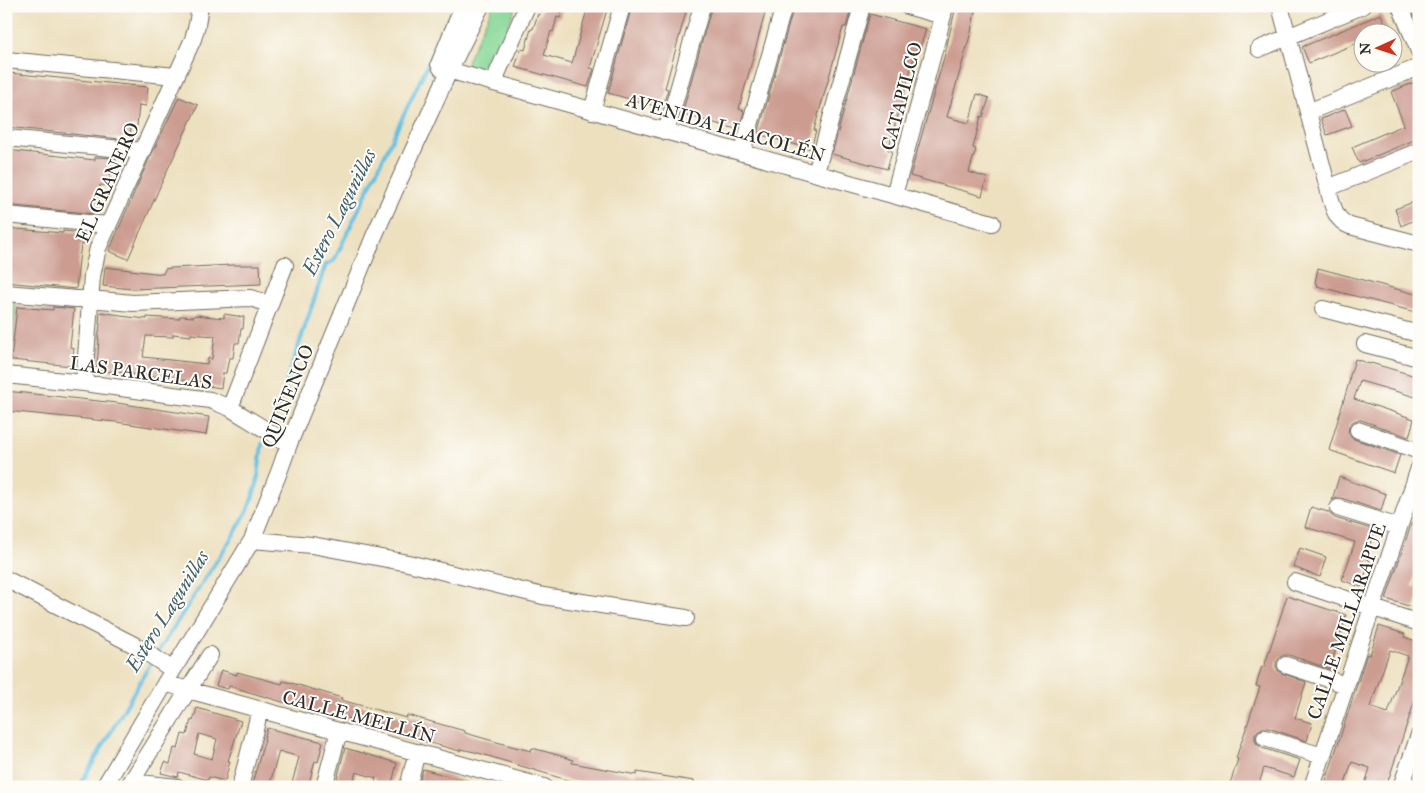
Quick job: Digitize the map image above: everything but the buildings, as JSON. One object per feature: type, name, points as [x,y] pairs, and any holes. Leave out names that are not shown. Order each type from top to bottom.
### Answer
[{"type":"street","name":"EL GRANERO","points":[[84,382],[95,256],[193,39],[200,6]]},
{"type":"street","points":[[449,71],[440,68],[439,64],[463,6]]},
{"type":"street","name":"QUIÑENCO","points":[[104,787],[167,672],[252,540],[375,234],[449,71],[481,6]]},
{"type":"street","points":[[493,83],[528,6]]},
{"type":"street","points":[[592,111],[622,6]]},
{"type":"street","points":[[666,132],[702,6]]},
{"type":"street","points":[[742,153],[784,6]]},
{"type":"street","points":[[816,173],[862,6]]},
{"type":"street","points":[[907,6],[944,11]]},
{"type":"street","points":[[1280,6],[1335,212],[1345,224],[1419,244]]},
{"type":"street","points":[[1259,49],[1362,6]]},
{"type":"street","points":[[1400,6],[1419,51]]},
{"type":"street","name":"CATAPILCO","points":[[894,195],[944,11]]},
{"type":"street","points":[[6,60],[176,76]]},
{"type":"street","points":[[1308,112],[1419,67]]},
{"type":"street","name":"AVENIDA LLACOLÉN","points":[[449,71],[992,222]]},
{"type":"street","points":[[6,138],[143,150]]},
{"type":"street","points":[[1328,188],[1419,151]]},
{"type":"street","points":[[6,215],[108,225]]},
{"type":"street","points":[[1402,240],[1419,233]]},
{"type":"street","points":[[230,408],[285,265]]},
{"type":"street","points":[[6,293],[76,300],[90,299],[146,303],[250,298],[270,305]]},
{"type":"street","points":[[1323,309],[1419,334]]},
{"type":"street","points":[[1365,344],[1419,358]]},
{"type":"street","name":"LAS PARCELAS","points":[[6,375],[84,382],[210,400],[230,408],[289,444]]},
{"type":"street","points":[[1358,430],[1419,450]]},
{"type":"street","name":"CALLE MILLARAPUE","points":[[1312,787],[1419,468]]},
{"type":"street","points":[[1338,508],[1399,527]]},
{"type":"street","points":[[252,540],[312,545],[408,563],[543,596],[686,618]]},
{"type":"street","name":"CALLE MELLÍN","points":[[6,579],[150,655],[188,690],[417,752],[492,780],[544,787]]},
{"type":"street","points":[[1295,582],[1419,623]]},
{"type":"street","points":[[177,787],[129,784],[210,655]]},
{"type":"street","points":[[1286,665],[1346,685]]},
{"type":"street","points":[[240,787],[260,710]]},
{"type":"street","points":[[324,787],[339,731]]},
{"type":"street","points":[[1401,787],[1419,735]]},
{"type":"street","points":[[1265,738],[1322,756]]},
{"type":"street","points":[[408,787],[417,752]]},
{"type":"green space","points":[[493,6],[516,6],[490,68],[481,72],[476,71],[468,66],[467,61]]},
{"type":"green space","points":[[6,302],[16,302],[10,365],[6,365]]},
{"type":"waterway","name":"Estero Lagunillas","points":[[273,422],[326,264],[334,261],[446,26]]},
{"type":"waterway","name":"Estero Lagunillas","points":[[157,653],[248,510],[257,484],[262,444]]},
{"type":"waterway","name":"Estero Lagunillas","points":[[79,787],[152,661]]}]
